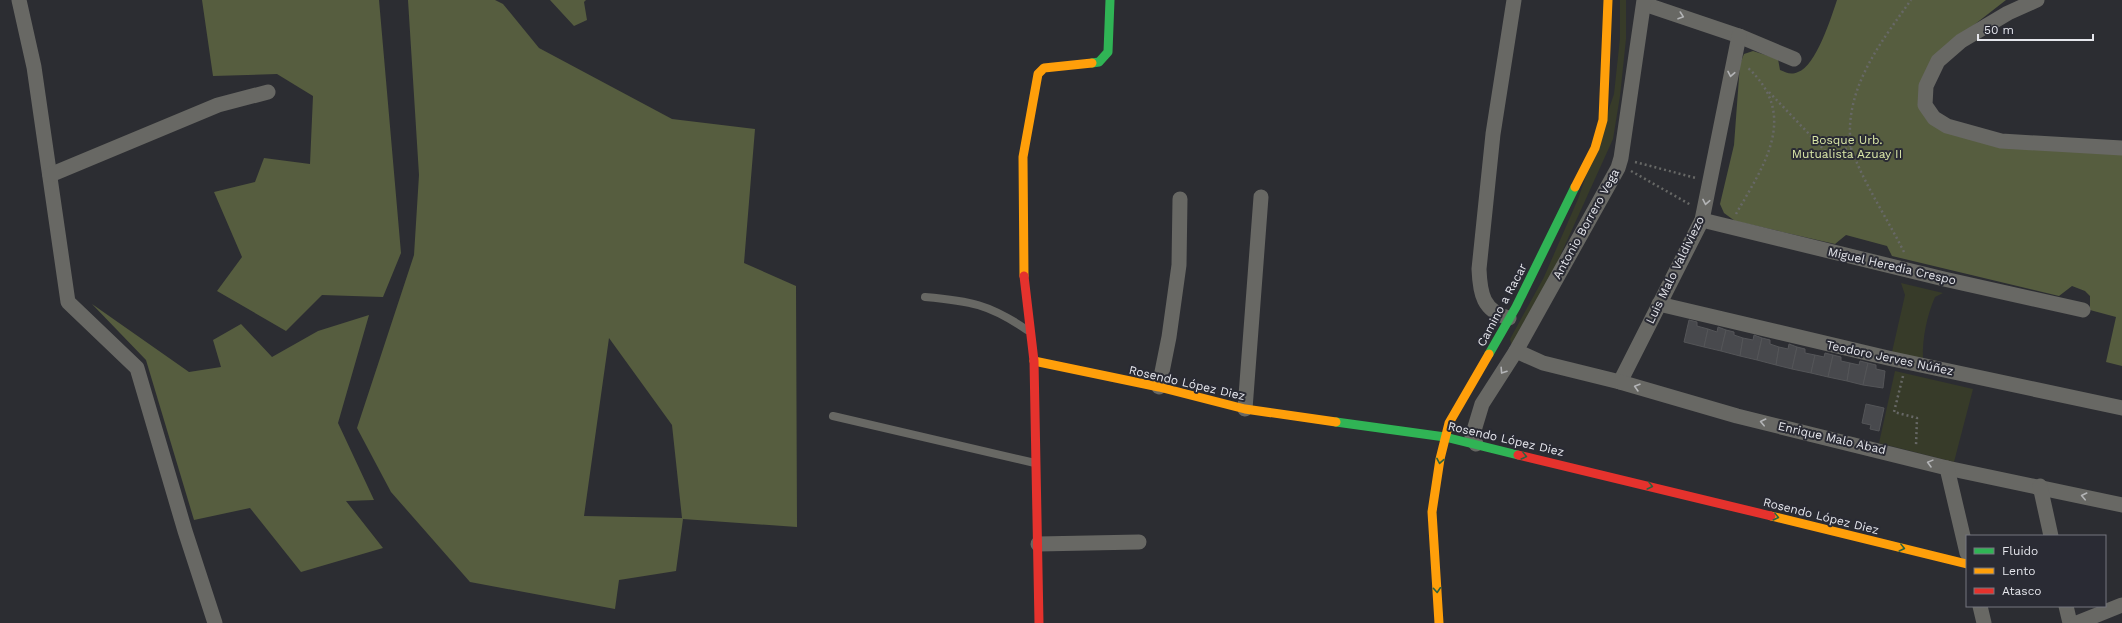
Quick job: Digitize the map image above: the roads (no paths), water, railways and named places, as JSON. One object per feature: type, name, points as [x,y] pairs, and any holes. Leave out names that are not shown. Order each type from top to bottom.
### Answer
[{"type":"street","points":[[19,0],[34,67],[68,302],[137,368],[185,530],[215,623]]},
{"type":"street","points":[[1039,623],[1034,362],[1023,268],[1023,157],[1038,74],[1044,68],[1100,62],[1108,52],[1110,0]]},
{"type":"street","points":[[1509,318],[1500,316],[1489,309],[1480,285],[1479,269],[1493,134],[1514,0]]},
{"type":"street","name":"Camino a Racar","points":[[1439,623],[1432,512],[1445,437],[1450,423],[1509,318],[1595,148],[1602,120],[1608,0]]},
{"type":"street","points":[[2037,0],[2008,13],[1961,41],[1938,61],[1926,86],[1925,105],[1934,118],[1947,126],[2001,141],[2122,148]]},
{"type":"street","points":[[1644,2],[1739,36],[1794,59]]},
{"type":"street","name":"Antonio Borrero Vega","points":[[1476,444],[1472,437],[1482,404],[1518,348],[1618,168],[1621,158],[1644,2]]},
{"type":"street","name":"Luis Malo Valdiviezo","points":[[1620,382],[1703,216],[1739,36]]},
{"type":"street","points":[[50,174],[218,105],[268,92]]},
{"type":"street","points":[[1245,409],[1262,197]]},
{"type":"street","points":[[1159,387],[1169,337],[1179,265],[1180,198]]},
{"type":"street","name":"Miguel Heredia Crespo","points":[[1703,216],[1728,226],[1930,276],[2083,310]]},
{"type":"street","name":"Teodoro Jerves Núñez","points":[[1659,304],[1888,358],[2122,408]]},
{"type":"street","name":"Enrique Malo Abad","points":[[1518,348],[1543,363],[1620,382],[1737,416],[1947,468],[2040,486],[2122,505]]},
{"type":"street","name":"Rosendo López Diez","points":[[1034,362],[1159,387],[1245,409],[1445,437],[1966,564]]},
{"type":"street","points":[[1947,468],[1966,549]]},
{"type":"street","points":[[2040,486],[2051,535]]},
{"type":"street","points":[[1038,544],[1139,542]]},
{"type":"street","points":[[2077,623],[2122,605]]},
{"type":"street","points":[[1980,607],[1984,623]]},
{"type":"street","points":[[2066,607],[2070,623]]},
{"type":"lane","points":[[925,297],[978,304],[1004,314],[1031,333]]},
{"type":"lane","points":[[833,416],[1036,463]]},
{"type":"park label","name":"Bosque Urb. Mutualista Azuay II","points":[[1847,147]]}]
